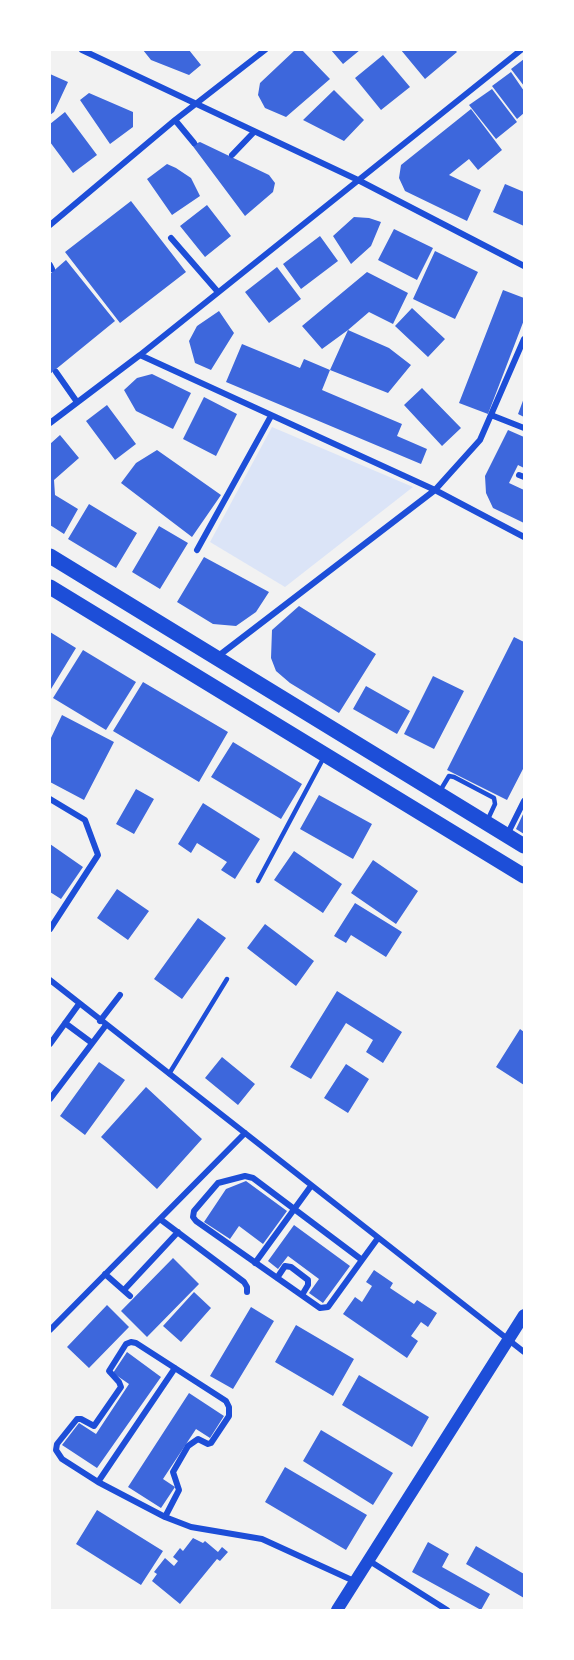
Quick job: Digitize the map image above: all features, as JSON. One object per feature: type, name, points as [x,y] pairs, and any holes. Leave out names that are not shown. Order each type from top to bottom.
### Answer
[{"type":"main road","points":[[50,556],[525,846]]},
{"type":"main road","points":[[50,587],[525,876]]},
{"type":"main road","points":[[337,1611],[525,1315]]},
{"type":"street","points":[[81,50],[358,180],[525,266]]},
{"type":"street","points":[[50,225],[175,120],[266,50]]},
{"type":"street","points":[[50,423],[140,355],[521,50]]},
{"type":"street","points":[[175,120],[194,143]]},
{"type":"street","points":[[232,155],[254,132]]},
{"type":"street","points":[[171,238],[218,292]]},
{"type":"street","points":[[217,658],[435,490],[480,440],[525,339]]},
{"type":"street","points":[[140,355],[435,490],[525,537]]},
{"type":"street","points":[[56,372],[77,402]]},
{"type":"street","points":[[491,415],[525,428]]},
{"type":"street","points":[[197,550],[271,416]]},
{"type":"street","points":[[50,799],[85,820],[98,855],[50,929]]},
{"type":"street","points":[[507,836],[525,801]]},
{"type":"street","points":[[50,980],[508,1341],[525,1352]]},
{"type":"street","points":[[50,1099],[92,1043],[120,995]]},
{"type":"street","points":[[50,1044],[79,1004]]},
{"type":"street","points":[[65,1023],[92,1043]]},
{"type":"street","points":[[50,1330],[244,1133]]},
{"type":"street","points":[[362,1260],[252,1178],[245,1176],[218,1183],[194,1211],[193,1216],[196,1221],[320,1308],[328,1307],[378,1238]]},
{"type":"street","points":[[255,1263],[311,1186]]},
{"type":"street","points":[[160,1219],[244,1282],[248,1287],[247,1292]]},
{"type":"street","points":[[124,1290],[178,1232]]},
{"type":"street","points":[[277,1278],[285,1266],[291,1267],[308,1280],[308,1285],[302,1295]]},
{"type":"street","points":[[105,1274],[130,1296]]},
{"type":"street","points":[[165,1517],[179,1490],[173,1472],[188,1446],[198,1439],[208,1444],[211,1443],[230,1412],[226,1401],[136,1343],[130,1342],[126,1344],[109,1371],[121,1387],[96,1424],[92,1426],[81,1419],[76,1419],[57,1444],[56,1450],[62,1459],[98,1482],[165,1517],[191,1527],[262,1539],[354,1581]]},
{"type":"street","points":[[98,1482],[175,1368]]},
{"type":"street","points":[[368,1559],[447,1611]]},
{"type":"lane","points":[[258,881],[326,755]]},
{"type":"lane","points":[[438,794],[449,776],[494,798],[495,804],[486,823]]},
{"type":"lane","points":[[169,1074],[227,979]]},
{"type":"shaded area","points":[[272,427],[413,487],[285,587],[210,542]]},
{"type":"building","points":[[143,50],[189,50],[201,65],[189,75],[151,60]]},
{"type":"building","points":[[295,50],[302,50],[330,79],[286,117],[265,108],[258,95],[260,83]]},
{"type":"building","points":[[331,50],[360,50],[343,64]]},
{"type":"building","points":[[401,50],[455,50],[457,52],[425,79]]},
{"type":"building","points":[[383,55],[410,87],[381,110],[355,78]]},
{"type":"building","points":[[524,59],[524,86],[511,69]]},
{"type":"building","points":[[511,72],[524,91],[524,113],[517,119],[492,86]]},
{"type":"building","points":[[50,74],[68,82],[54,112],[50,115]]},
{"type":"building","points":[[492,89],[517,122],[496,139],[469,105]]},
{"type":"building","points":[[334,90],[364,120],[344,141],[303,120]]},
{"type":"building","points":[[89,93],[133,112],[133,127],[110,144],[80,100]]},
{"type":"building","points":[[471,109],[502,150],[478,170],[469,159],[449,175],[481,190],[467,221],[405,191],[399,178],[401,165]]},
{"type":"building","points":[[65,112],[97,155],[73,173],[50,142],[50,124]]},
{"type":"building","points":[[200,142],[269,175],[275,183],[273,192],[245,216],[192,145]]},
{"type":"building","points":[[167,164],[191,178],[200,196],[172,215],[147,179]]},
{"type":"building","points":[[505,184],[524,192],[524,226],[493,212]]},
{"type":"building","points":[[131,201],[186,272],[120,323],[65,252]]},
{"type":"building","points":[[207,205],[231,236],[205,257],[180,226]]},
{"type":"building","points":[[354,217],[381,222],[371,246],[351,264],[333,236]]},
{"type":"building","points":[[394,229],[433,248],[417,280],[378,260]]},
{"type":"building","points":[[320,236],[338,261],[301,289],[283,264]]},
{"type":"building","points":[[435,251],[478,272],[455,319],[413,299]]},
{"type":"building","points":[[66,260],[115,321],[50,374],[50,274]]},
{"type":"building","points":[[277,267],[301,299],[269,323],[245,292]]},
{"type":"building","points":[[367,272],[408,293],[393,324],[369,312],[322,349],[302,326]]},
{"type":"building","points":[[503,290],[524,298],[524,320],[488,414],[459,403]]},
{"type":"building","points":[[412,308],[445,339],[428,357],[395,326]]},
{"type":"building","points":[[219,311],[234,333],[211,370],[195,363],[189,341],[197,326]]},
{"type":"building","points":[[348,330],[389,348],[411,365],[388,393],[330,370]]},
{"type":"building","points":[[242,344],[300,368],[304,359],[330,370],[322,390],[402,424],[397,436],[427,449],[421,464],[226,382]]},
{"type":"building","points":[[152,374],[191,393],[173,429],[136,411],[124,390],[137,378]]},
{"type":"building","points":[[422,388],[461,428],[442,446],[404,405]]},
{"type":"building","points":[[204,397],[237,414],[216,456],[183,439]]},
{"type":"building","points":[[524,398],[524,417],[518,414]]},
{"type":"building","points":[[107,405],[136,444],[115,460],[86,421]]},
{"type":"building","points":[[508,430],[524,437],[524,468],[518,465],[509,483],[524,490],[524,523],[493,508],[486,493],[485,476]]},
{"type":"building","points":[[60,435],[79,458],[54,480],[55,495],[78,509],[64,534],[50,525],[50,444]]},
{"type":"building","points":[[157,450],[221,495],[192,537],[121,483],[136,463]]},
{"type":"building","points":[[89,504],[137,533],[116,568],[68,539]]},
{"type":"building","points":[[159,526],[188,543],[160,589],[132,572]]},
{"type":"building","points":[[204,557],[269,592],[256,612],[236,626],[213,624],[177,602]]},
{"type":"building","points":[[299,606],[376,654],[339,713],[290,683],[276,671],[271,658],[272,630]]},
{"type":"building","points":[[50,632],[76,648],[51,689],[50,688]]},
{"type":"building","points":[[514,637],[524,642],[524,767],[507,800],[447,770]]},
{"type":"building","points":[[83,650],[136,682],[106,730],[53,698]]},
{"type":"building","points":[[433,676],[464,691],[434,749],[404,734]]},
{"type":"building","points":[[143,682],[228,732],[199,782],[113,731]]},
{"type":"building","points":[[366,686],[410,711],[397,734],[353,709]]},
{"type":"building","points":[[62,715],[114,742],[84,800],[50,782],[50,740]]},
{"type":"building","points":[[233,742],[302,784],[281,819],[211,777]]},
{"type":"building","points":[[136,789],[154,799],[134,834],[116,824]]},
{"type":"building","points":[[319,795],[372,824],[353,859],[300,829]]},
{"type":"building","points":[[203,803],[260,839],[235,879],[221,870],[227,862],[197,843],[191,853],[178,844]]},
{"type":"building","points":[[524,812],[524,834],[516,829]]},
{"type":"building","points":[[50,844],[83,867],[61,899],[50,892]]},
{"type":"building","points":[[294,851],[342,884],[323,913],[274,880]]},
{"type":"building","points":[[373,860],[418,891],[396,924],[351,893]]},
{"type":"building","points":[[117,889],[149,911],[128,940],[97,918]]},
{"type":"building","points":[[355,903],[402,932],[386,957],[351,935],[346,943],[334,936]]},
{"type":"building","points":[[198,918],[226,938],[182,999],[154,979]]},
{"type":"building","points":[[265,924],[314,961],[296,986],[247,948]]},
{"type":"building","points":[[337,991],[402,1032],[383,1063],[366,1052],[373,1040],[346,1023],[311,1079],[290,1067]]},
{"type":"building","points":[[520,1029],[524,1032],[524,1085],[496,1067]]},
{"type":"building","points":[[222,1057],[255,1084],[238,1105],[205,1078]]},
{"type":"building","points":[[99,1062],[125,1080],[85,1135],[60,1116]]},
{"type":"building","points":[[346,1064],[369,1079],[348,1113],[324,1098]]},
{"type":"building","points":[[146,1087],[202,1139],[157,1189],[101,1137]]},
{"type":"building","points":[[246,1181],[287,1211],[263,1244],[239,1226],[230,1239],[204,1222],[226,1189]]},
{"type":"building","points":[[294,1225],[350,1266],[323,1303],[309,1293],[319,1279],[288,1256],[278,1269],[268,1261]]},
{"type":"building","points":[[173,1258],[199,1284],[147,1337],[121,1311]]},
{"type":"building","points":[[374,1270],[393,1283],[390,1288],[414,1304],[417,1300],[437,1313],[428,1327],[421,1322],[411,1336],[418,1341],[407,1358],[343,1314],[355,1297],[362,1302],[372,1286],[366,1282]]},
{"type":"building","points":[[194,1292],[211,1308],[181,1342],[163,1326]]},
{"type":"building","points":[[107,1305],[129,1327],[89,1368],[67,1347]]},
{"type":"building","points":[[251,1307],[274,1321],[233,1389],[210,1376]]},
{"type":"building","points":[[296,1325],[354,1359],[333,1396],[275,1362]]},
{"type":"building","points":[[127,1352],[161,1377],[97,1468],[62,1445],[79,1423],[96,1434],[129,1384],[113,1373]]},
{"type":"building","points":[[359,1375],[429,1417],[412,1447],[342,1405]]},
{"type":"building","points":[[189,1393],[224,1416],[210,1438],[196,1429],[163,1479],[175,1487],[161,1508],[128,1487]]},
{"type":"building","points":[[321,1430],[393,1473],[373,1505],[303,1461]]},
{"type":"building","points":[[285,1467],[367,1515],[346,1550],[265,1502]]},
{"type":"building","points":[[97,1510],[163,1551],[141,1585],[76,1544]]},
{"type":"building","points":[[193,1538],[203,1543],[205,1541],[218,1552],[222,1547],[228,1552],[220,1561],[217,1559],[180,1604],[152,1581],[157,1574],[154,1572],[165,1558],[174,1566],[178,1561],[173,1557],[180,1548],[183,1551]]},
{"type":"building","points":[[428,1542],[449,1554],[442,1567],[490,1594],[481,1610],[412,1572]]},
{"type":"building","points":[[476,1546],[524,1574],[524,1598],[466,1564]]}]
